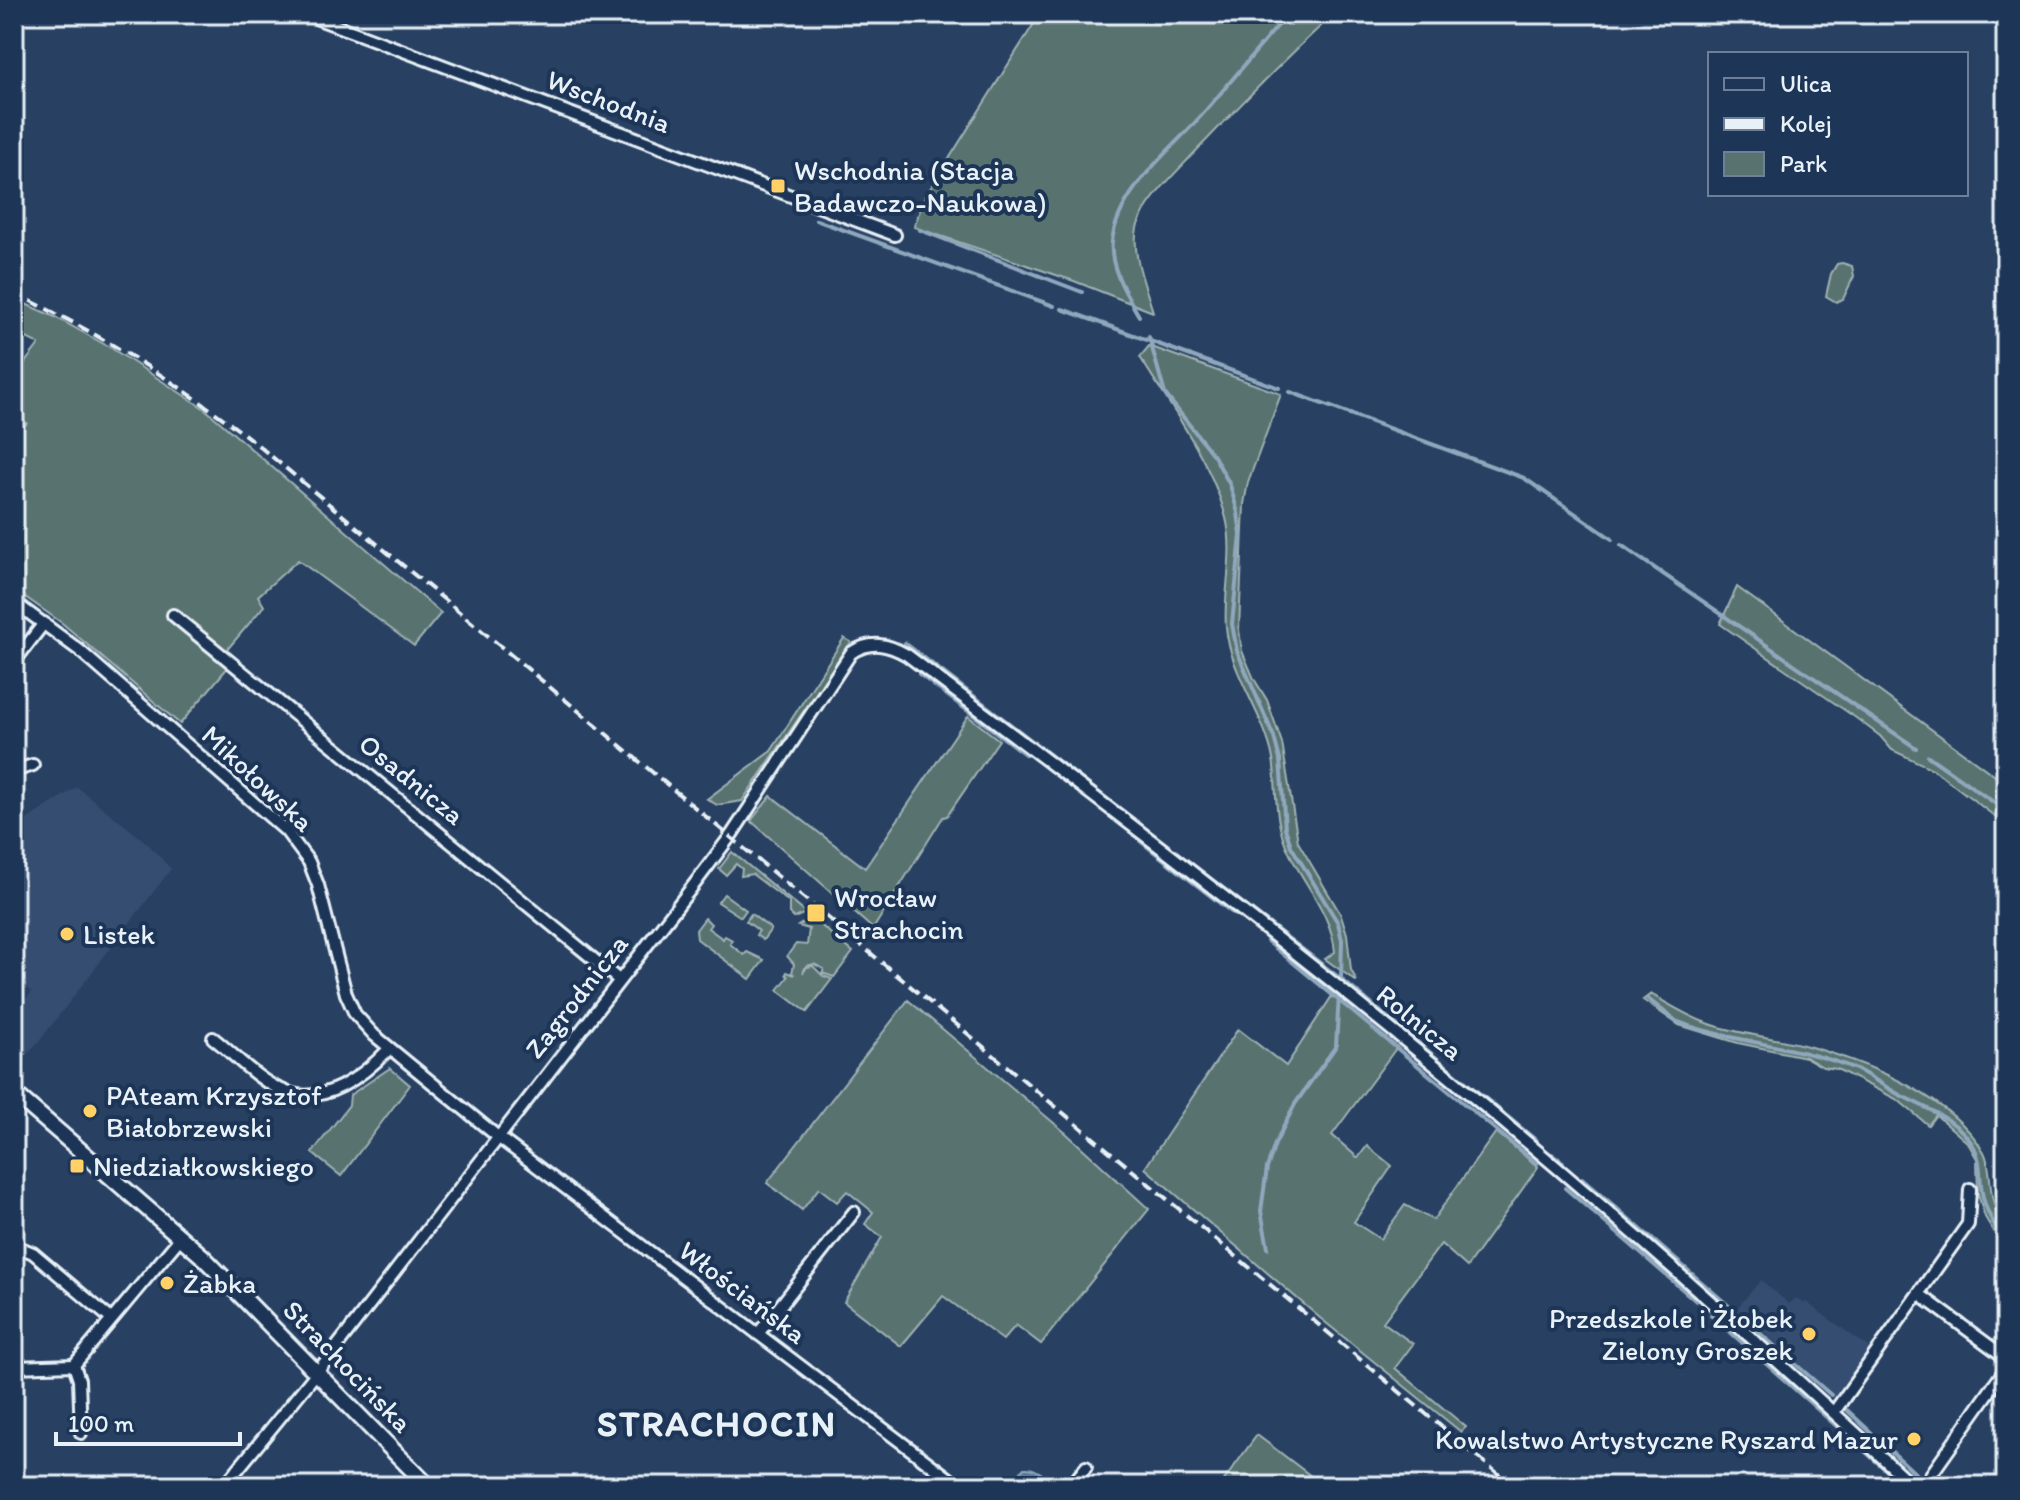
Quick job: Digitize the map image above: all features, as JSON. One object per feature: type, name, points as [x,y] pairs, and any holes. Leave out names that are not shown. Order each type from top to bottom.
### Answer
[{"type":"main road","name":"Strachocińska","points":[[14,1093],[181,1237],[318,1371],[428,1486]]},
{"type":"street","name":"Wschodnia","points":[[305,14],[895,235]]},
{"type":"street","name":"Mikołowska","points":[[14,602],[109,675],[286,831],[309,862],[318,885],[346,994],[355,1014],[389,1049],[498,1137]]},
{"type":"street","name":"Osadnicza","points":[[173,615],[619,980]]},
{"type":"street","points":[[14,662],[44,623]]},
{"type":"street","name":"Rolnicza","points":[[863,645],[882,644],[907,655],[1295,952],[1548,1159],[1834,1412],[1913,1486]]},
{"type":"street","name":"Zagrodnicza","points":[[224,1486],[318,1371],[730,837],[851,653],[863,645]]},
{"type":"street","points":[[14,771],[33,765]]},
{"type":"street","points":[[213,1038],[268,1082],[285,1092],[302,1096],[338,1088],[389,1049]]},
{"type":"street","name":"Włościańska","points":[[498,1137],[959,1486]]},
{"type":"street","points":[[1834,1412],[1968,1224],[1970,1189]]},
{"type":"street","points":[[758,1334],[854,1212]]},
{"type":"street","points":[[14,1367],[74,1365],[181,1237]]},
{"type":"street","points":[[14,1245],[33,1253],[111,1319]]},
{"type":"street","points":[[1919,1294],[2006,1358]]},
{"type":"street","points":[[74,1365],[79,1380],[81,1433]]},
{"type":"street","points":[[1923,1486],[2006,1368]]},
{"type":"street","points":[[1071,1486],[1086,1467]]},
{"type":"shaded area","name":"Listek","points":[[77,787],[147,843],[171,869],[41,1039],[14,1069],[14,1013],[32,992],[14,977],[14,828]]},
{"type":"shaded area","name":"Przedszkole i Żłobek Zielony Groszek","points":[[1761,1280],[1789,1304],[1796,1298],[1804,1304],[1806,1302],[1871,1349],[1836,1397],[1737,1308]]},
{"type":"shaded area","points":[[1024,1468],[1040,1473],[1051,1486],[1009,1486]]},
{"type":"green space","points":[[1040,14],[1329,14],[1324,23],[1172,176],[1147,207],[1137,228],[1136,249],[1153,312],[1074,281],[914,227],[925,197]]},
{"type":"green space","points":[[1837,264],[1852,266],[1854,276],[1843,299],[1836,302],[1826,296],[1831,274]]},
{"type":"green space","points":[[14,299],[55,317],[111,348],[205,409],[441,613],[414,646],[298,560],[258,596],[264,606],[220,658],[229,666],[180,724],[62,623],[14,589],[14,438],[27,423],[14,412],[14,377],[39,344],[14,332]]},
{"type":"green space","points":[[1149,346],[1281,394],[1248,482],[1244,504],[1239,630],[1242,651],[1267,700],[1282,743],[1298,842],[1341,915],[1347,934],[1351,970],[1357,982],[1325,959],[1335,952],[1327,920],[1294,862],[1281,831],[1269,742],[1234,661],[1226,627],[1229,545],[1226,518],[1201,455],[1140,357]]},
{"type":"green space","points":[[1737,587],[2006,784],[2006,825],[1933,769],[1892,750],[1880,736],[1856,718],[1720,624]]},
{"type":"green space","points":[[844,638],[851,642],[742,801],[717,805],[707,799],[771,751]]},
{"type":"green space","points":[[968,716],[999,740],[947,816],[943,817],[873,929],[751,821],[771,796],[865,868]]},
{"type":"green space","points":[[732,852],[853,952],[834,977],[822,973],[824,969],[814,964],[806,966],[803,973],[807,967],[813,966],[823,976],[832,979],[807,1012],[778,990],[788,977],[787,972],[795,975],[792,973],[794,964],[787,956],[796,944],[807,945],[809,929],[798,926],[806,921],[803,914],[794,918],[789,913],[789,902],[752,874],[741,876],[742,869],[736,864],[726,875],[719,869]]},
{"type":"green space","points":[[724,894],[746,910],[741,917],[718,902]]},
{"type":"green space","points":[[751,914],[771,929],[763,940],[756,935],[759,931],[746,921]]},
{"type":"green space","points":[[705,918],[711,924],[708,928],[723,939],[725,936],[732,940],[730,944],[744,955],[747,952],[764,960],[750,979],[697,939],[696,930]]},
{"type":"green space","points":[[1651,994],[1704,1022],[1811,1047],[1858,1063],[1931,1099],[1970,1132],[1984,1152],[1993,1200],[2005,1236],[2006,1252],[1985,1217],[1978,1194],[1977,1159],[1968,1143],[1936,1115],[1928,1125],[1898,1100],[1837,1069],[1823,1067],[1805,1057],[1738,1043],[1679,1025],[1643,1000]]},
{"type":"green space","points":[[1332,996],[1397,1047],[1332,1135],[1358,1158],[1367,1146],[1392,1166],[1354,1222],[1380,1239],[1405,1205],[1433,1220],[1496,1132],[1538,1167],[1467,1267],[1441,1244],[1383,1322],[1413,1344],[1395,1368],[1466,1427],[1461,1432],[1320,1318],[1145,1168],[1238,1029],[1286,1066]]},
{"type":"green space","points":[[908,1000],[1067,1134],[1149,1209],[1041,1344],[1016,1325],[1003,1340],[943,1296],[901,1346],[844,1302],[882,1237],[865,1224],[873,1212],[847,1191],[837,1202],[819,1188],[802,1210],[767,1183]]},
{"type":"green space","points":[[390,1068],[410,1085],[341,1176],[312,1153],[349,1105],[350,1095]]},
{"type":"green space","points":[[1257,1435],[1324,1486],[1220,1486]]},
{"type":"waterway","points":[[1139,316],[1113,261],[1112,241],[1124,205],[1147,173],[1200,117],[1288,14]]},
{"type":"waterway","points":[[816,220],[1054,306]]},
{"type":"waterway","points":[[920,230],[1082,292]]},
{"type":"waterway","points":[[1062,309],[1279,388]]},
{"type":"waterway","points":[[1149,337],[1165,394],[1214,456],[1230,485],[1241,535],[1232,624],[1237,651],[1274,737],[1280,760],[1285,828],[1291,846],[1338,923],[1342,940],[1341,979]]},
{"type":"waterway","points":[[1290,392],[1524,478],[1612,539]]},
{"type":"waterway","points":[[1621,545],[1916,748]]},
{"type":"waterway","points":[[905,643],[1341,979],[1537,1141]]},
{"type":"waterway","points":[[919,674],[1026,755]]},
{"type":"waterway","points":[[1928,756],[2006,811]]},
{"type":"waterway","points":[[1140,841],[1235,915]]},
{"type":"waterway","points":[[1267,941],[1537,1164]]},
{"type":"waterway","points":[[1268,1248],[1261,1211],[1267,1168],[1295,1104],[1336,1046],[1339,995]]},
{"type":"waterway","points":[[1648,999],[1676,1021],[1692,1027],[1817,1056],[1858,1070],[1951,1122],[1974,1147],[1986,1207],[2006,1244]]},
{"type":"waterway","points":[[1552,1154],[1563,1162]]},
{"type":"waterway","points":[[1582,1178],[1831,1395]]},
{"type":"waterway","points":[[1565,1188],[1696,1301]]},
{"type":"waterway","points":[[1711,1315],[1904,1486]]},
{"type":"waterway","points":[[1847,1410],[1919,1477]]},
{"type":"railway","points":[[14,293],[138,360],[253,441],[1513,1486]]},
{"type":"place","name":"Wschodnia (Stacja Badawczo-Naukowa)","points":[[778,186]]},
{"type":"place","name":"Wrocław Strachocin","points":[[816,913]]},
{"type":"place","name":"Listek","points":[[67,934]]},
{"type":"place","name":"PAteam Krzysztof Białobrzewski","points":[[90,1111]]},
{"type":"place","name":"Niedziałkowskiego","points":[[77,1166]]},
{"type":"place","name":"Żabka","points":[[167,1283]]},
{"type":"place","name":"Przedszkole i Żłobek Zielony Groszek","points":[[1809,1334]]},
{"type":"place","name":"Kowalstwo Artystyczne Ryszard Mazur","points":[[1914,1439]]},
{"type":"district","name":"STRACHOCIN","points":[[717,1423]]}]
